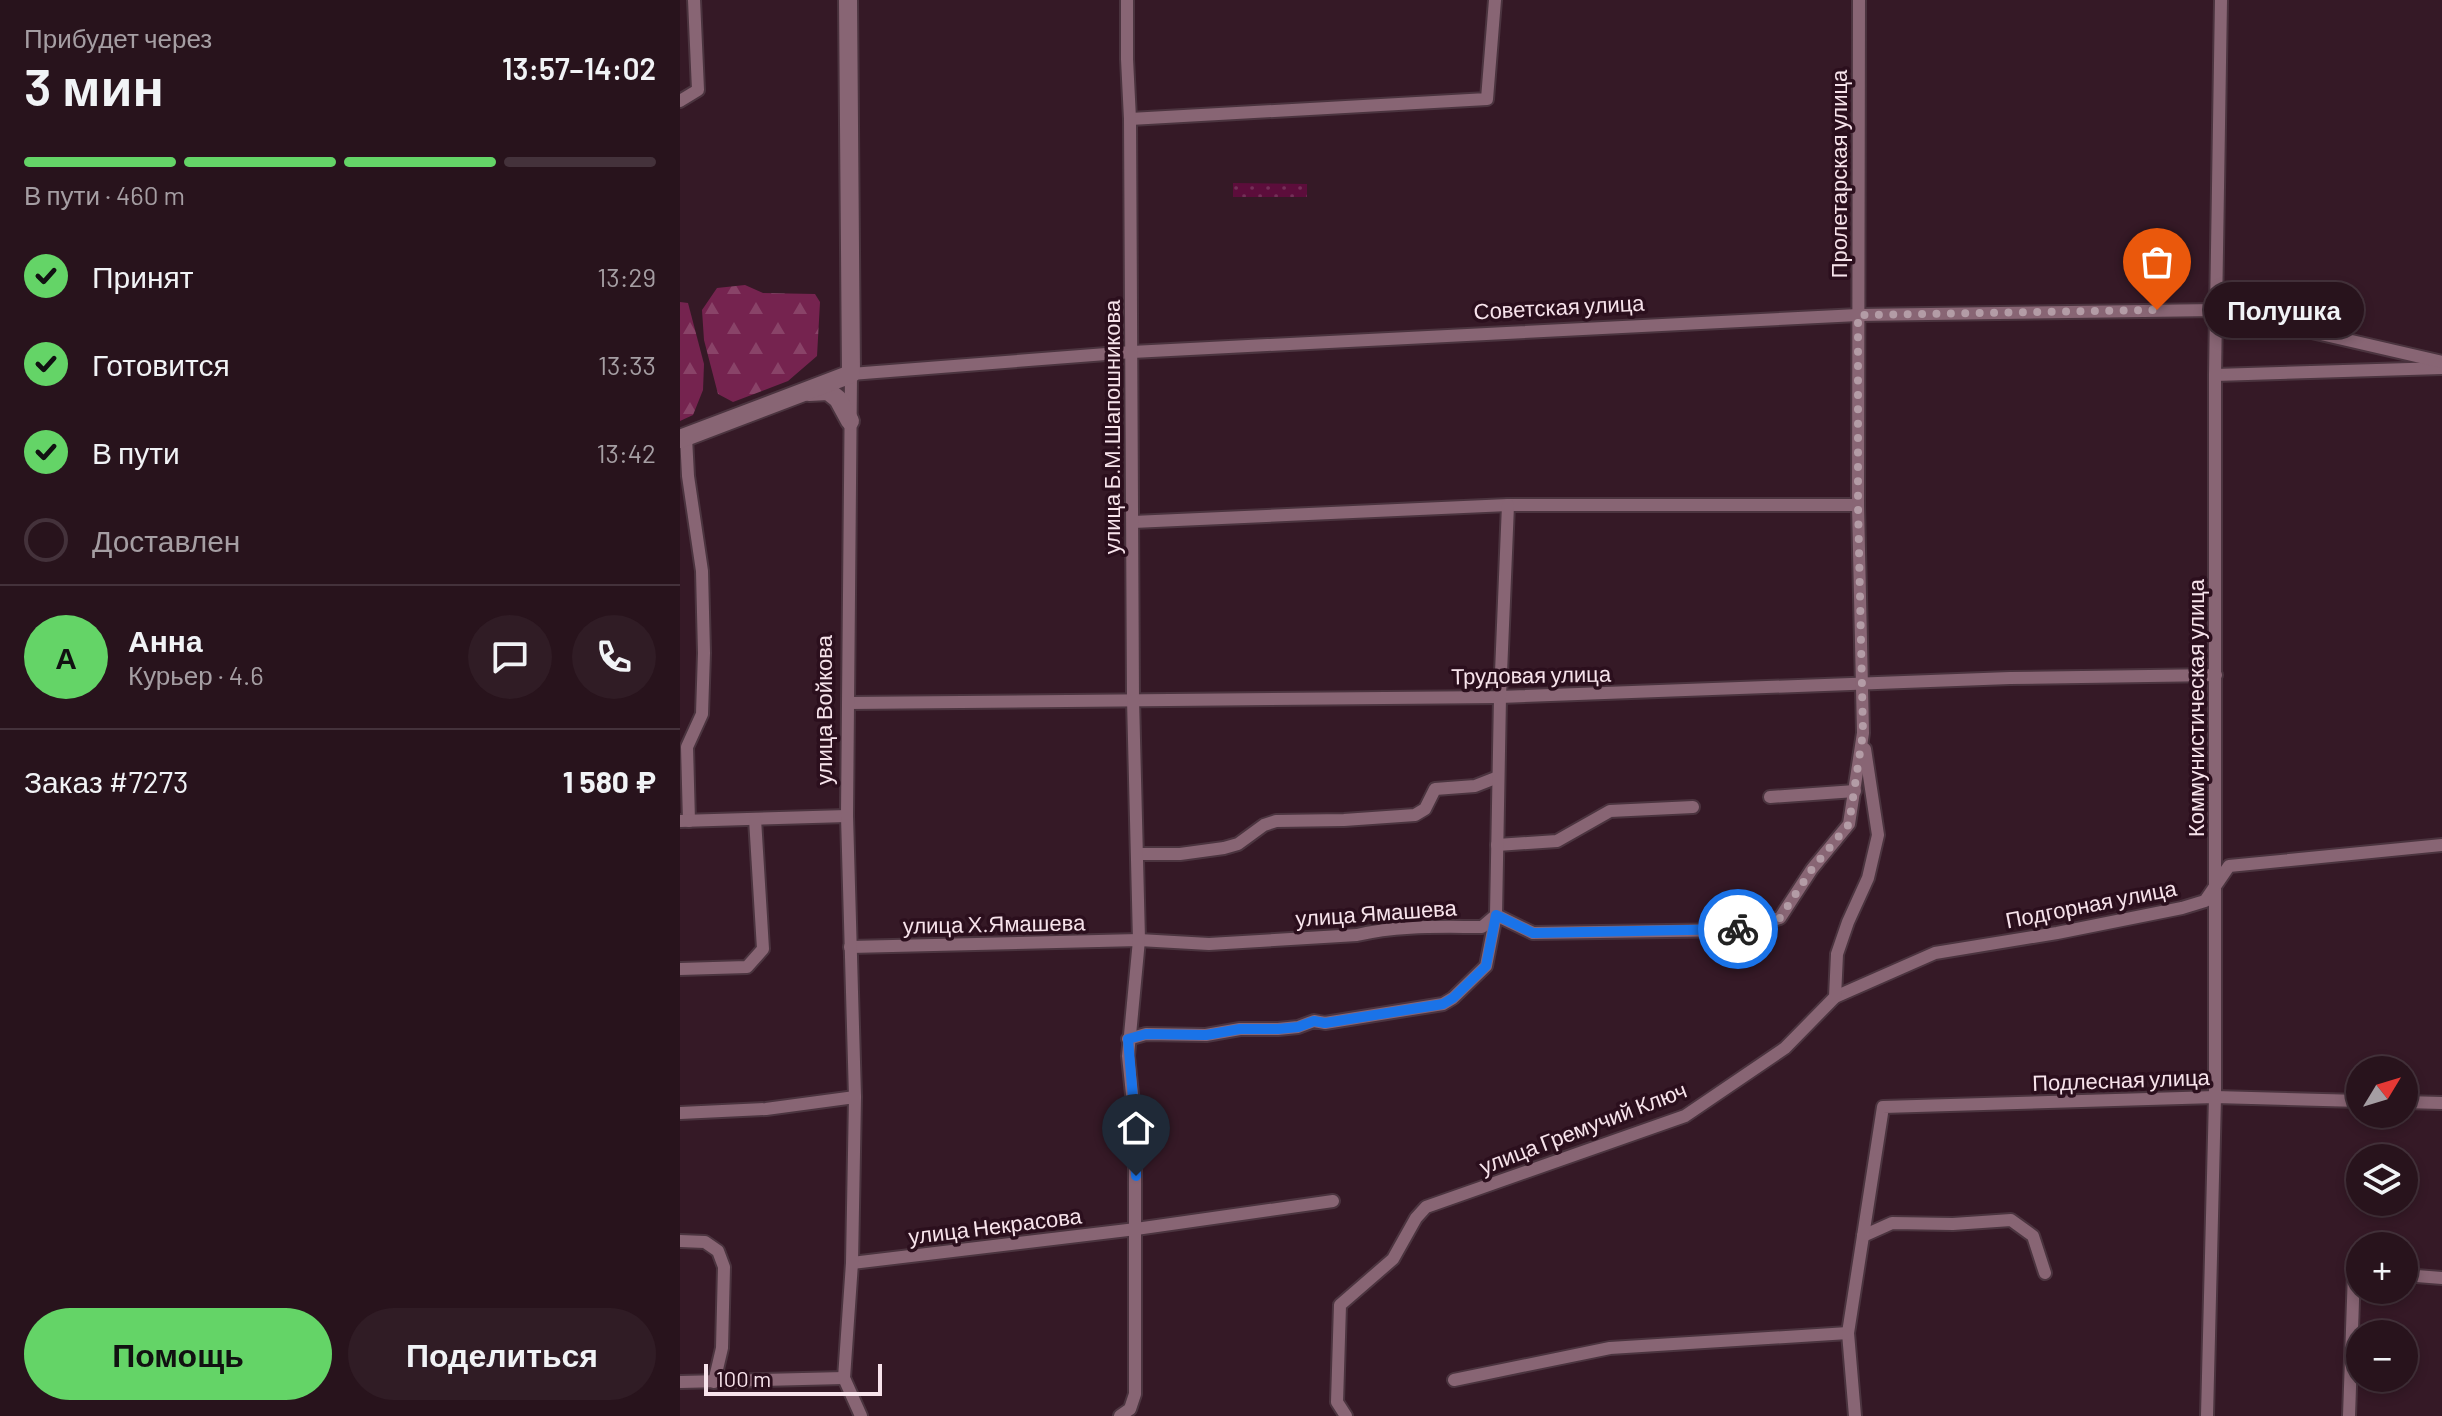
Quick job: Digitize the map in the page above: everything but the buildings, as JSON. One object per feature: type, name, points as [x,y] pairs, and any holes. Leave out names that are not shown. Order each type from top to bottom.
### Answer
[{"type":"main road","name":"улица Войкова","points":[[848,0],[851,374]]},
{"type":"main road","points":[[802,392],[831,372],[841,353],[849,324]]},
{"type":"main road","name":"Советская улица","points":[[683,438],[851,374]]},
{"type":"main road","points":[[802,392],[828,391],[838,399],[850,421]]},
{"type":"street","points":[[680,101],[698,90],[694,0]]},
{"type":"street","name":"улица Б.М.Шапошникова","points":[[1127,0],[1133,699],[1139,940],[1128,1039],[1135,1123],[1134,1402],[1137,1416]]},
{"type":"street","points":[[1130,119],[1487,99],[1495,0]]},
{"type":"street","name":"Пролетарская улица","points":[[1859,0],[1858,505],[1861,684]]},
{"type":"street","name":"Коммунистическая улица","points":[[2207,1416],[2215,1097],[2215,375],[2221,0]]},
{"type":"street","name":"Советская улица","points":[[851,374],[1132,352],[1858,315],[2217,310],[2442,362]]},
{"type":"street","points":[[2215,375],[2442,368]]},
{"type":"street","name":"улица Войкова","points":[[851,374],[847,816],[855,1097],[852,1263],[844,1378],[860,1415]]},
{"type":"street","name":"Советская улица","points":[[683,438],[702,571],[704,653],[702,714],[687,747],[684,821]]},
{"type":"street","points":[[1128,1039],[1146,1034],[1206,1035],[1240,1029],[1298,1027],[1314,1021],[1325,1023],[1443,1004],[1486,966],[1496,915],[1508,505]]},
{"type":"street","points":[[1133,522],[1508,505],[1858,505]]},
{"type":"street","name":"Трудовая улица","points":[[848,703],[1500,697],[2010,678],[2216,675]]},
{"type":"street","points":[[1835,997],[1837,954],[1868,878],[1878,835],[1863,733],[1861,684]]},
{"type":"street","points":[[1496,915],[1533,933],[1735,930],[1780,918],[1812,869],[1849,824],[1863,733]]},
{"type":"street","points":[[1138,854],[1211,851],[1238,844],[1264,825],[1276,821],[1415,815],[1425,809],[1435,789],[1475,786],[1498,777]]},
{"type":"street","points":[[1770,797],[1855,791]]},
{"type":"street","points":[[1497,845],[1557,841],[1610,811],[1693,807]]},
{"type":"street","points":[[684,821],[847,816]]},
{"type":"street","points":[[680,969],[747,967],[763,949],[755,819]]},
{"type":"street","name":"Подгорная улица","points":[[1835,997],[1935,953],[2057,933],[2205,901],[2229,866],[2442,845]]},
{"type":"street","name":"улица Ямашева","points":[[1139,940],[1209,944],[1357,935],[1380,929],[1482,927],[1496,915]]},
{"type":"street","name":"улица Х.Ямашева","points":[[850,947],[1139,940]]},
{"type":"street","name":"улица Гремучий Ключ","points":[[1346,1416],[1337,1402],[1340,1305],[1393,1259],[1416,1218],[1426,1207],[1685,1116],[1785,1048],[1835,997]]},
{"type":"street","points":[[680,1113],[766,1109],[855,1097]]},
{"type":"street","name":"Подлесная улица","points":[[1863,1236],[1883,1107],[2215,1097],[2346,1101]]},
{"type":"street","points":[[2418,1102],[2442,1103]]},
{"type":"street","name":"улица Некрасова","points":[[852,1263],[1136,1229],[1333,1201]]},
{"type":"street","points":[[1855,1416],[1848,1333],[1863,1236],[1892,1223],[1953,1224],[2011,1220],[2033,1236],[2045,1273]]},
{"type":"street","points":[[680,1241],[705,1242],[718,1251],[724,1267],[722,1348],[714,1382]]},
{"type":"street","points":[[2418,1276],[2442,1278]]},
{"type":"street","points":[[2349,1416],[2353,1304]]},
{"type":"street","points":[[1454,1380],[1610,1348],[1848,1333]]},
{"type":"street","points":[[680,1382],[844,1378]]},
{"type":"street","points":[[1120,1416],[1134,1402]]},
{"type":"green space","points":[[745,285],[763,293],[815,294],[820,302],[817,356],[788,381],[733,402],[718,394],[704,340],[702,310],[717,288]]},
{"type":"green space","points":[[680,302],[688,303],[704,364],[703,390],[693,415],[680,421]]},
{"type":"shaded area","points":[[1233,183],[1307,184],[1307,197],[1233,197]]},
{"type":"way so far","points":[[1738,929],[1780,918],[1812,869],[1849,824],[1863,733],[1858,315],[2157,310]]},
{"type":"place","name":"Полушка","points":[[2157,310]]},
{"type":"route","points":[[1136,1176],[1128,1039],[1146,1034],[1206,1035],[1240,1029],[1298,1027],[1314,1021],[1325,1023],[1443,1004],[1486,966],[1496,915],[1533,933],[1738,929]]}]
